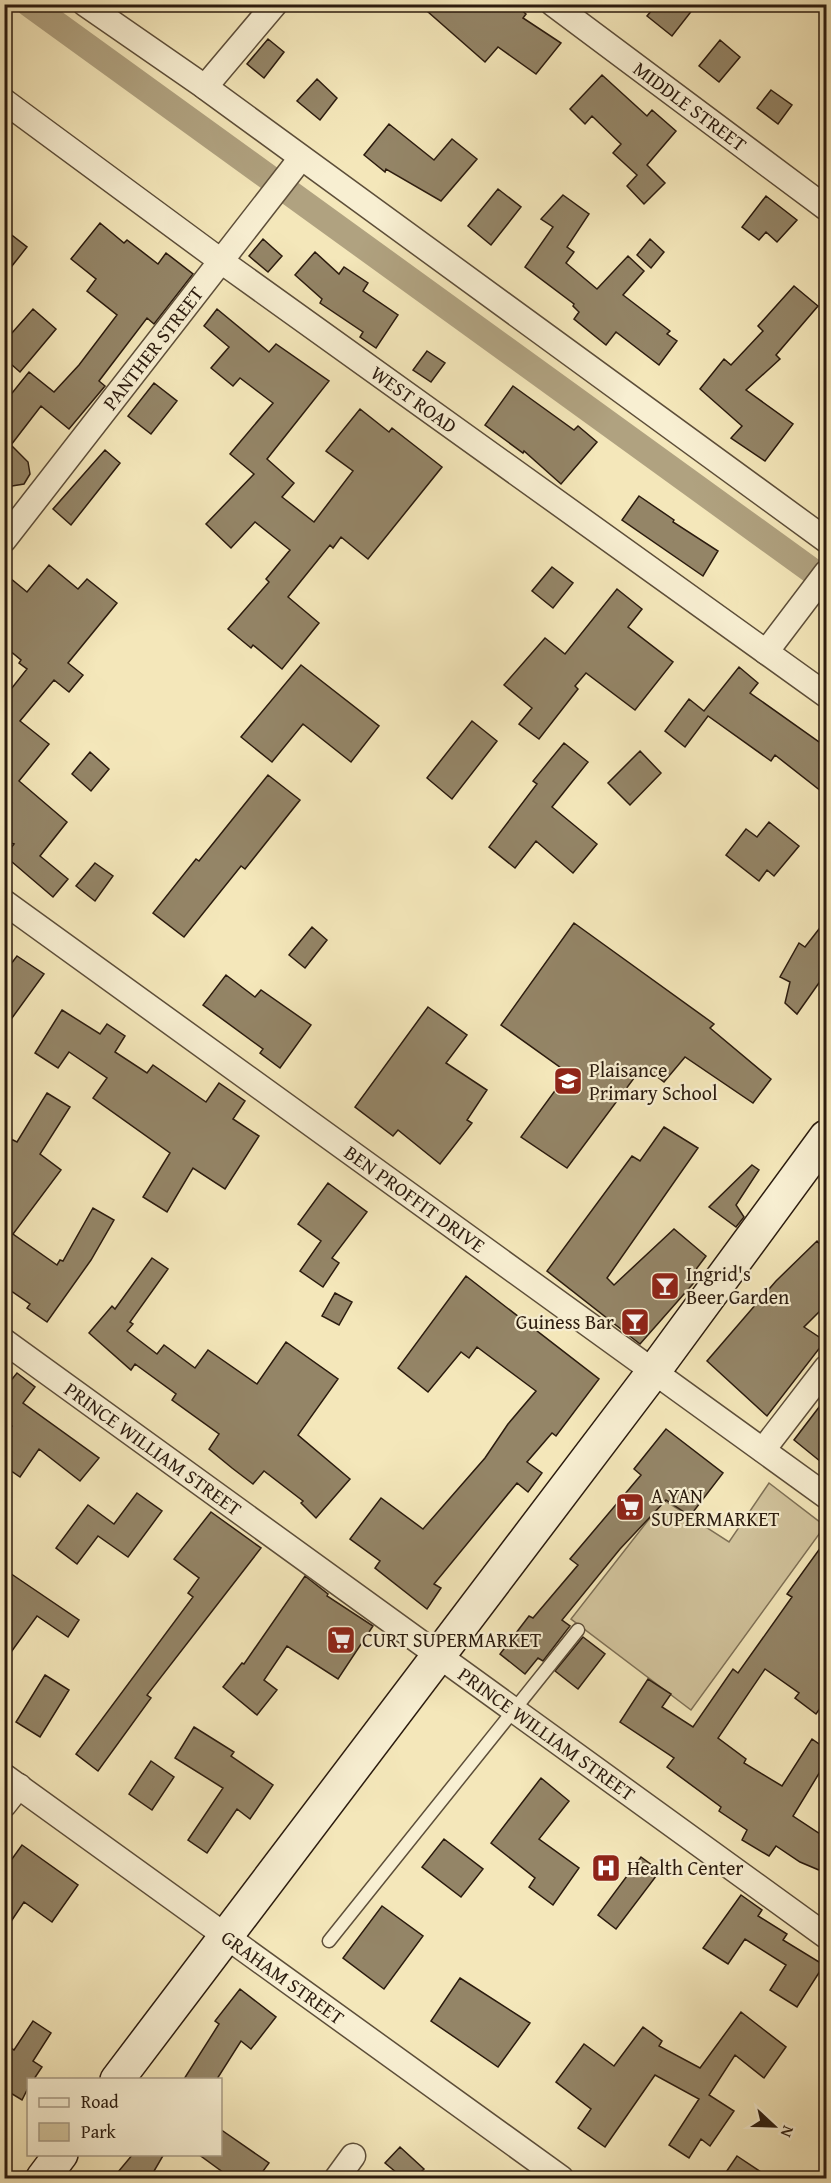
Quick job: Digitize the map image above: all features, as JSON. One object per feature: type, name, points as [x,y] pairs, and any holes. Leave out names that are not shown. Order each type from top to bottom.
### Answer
[{"type":"main road","points":[[118,2078],[436,1655],[824,1147]]},
{"type":"main road","points":[[43,2178],[60,2156]]},
{"type":"street","points":[[85,4],[206,87],[826,540]]},
{"type":"street","points":[[206,87],[275,4]]},
{"type":"street","name":"MIDDLE STREET","points":[[553,4],[826,208]]},
{"type":"street","name":"WEST ROAD","points":[[4,101],[221,261],[826,695]]},
{"type":"street","name":"PANTHER STREET","points":[[4,540],[13,513],[221,261],[301,158]]},
{"type":"street","points":[[766,652],[826,573]]},
{"type":"street","name":"BEN PROFFIT DRIVE","points":[[4,902],[826,1496]]},
{"type":"street","name":"PRINCE WILLIAM STREET","points":[[4,1341],[826,1936]]},
{"type":"street","points":[[763,1450],[826,1368]]},
{"type":"street","name":"GRAHAM STREET","points":[[9,1789],[225,1936],[561,2178]]},
{"type":"street","points":[[337,2178],[353,2156]]},
{"type":"lane","points":[[329,1941],[578,1629]]},
{"type":"green space","points":[[769,1483],[825,1526],[691,1710],[571,1619],[664,1500],[729,1542]]},
{"type":"building","points":[[419,4],[515,4],[526,14],[523,18],[561,43],[536,74],[498,47],[485,62]]},
{"type":"building","points":[[657,4],[697,4],[672,36],[647,16]]},
{"type":"building","points":[[268,39],[284,52],[264,78],[247,64]]},
{"type":"building","points":[[720,40],[740,57],[719,82],[699,66]]},
{"type":"building","points":[[602,75],[647,116],[652,110],[676,131],[647,165],[665,183],[644,204],[627,186],[637,175],[613,153],[621,144],[592,116],[585,124],[570,109]]},
{"type":"building","points":[[317,79],[337,98],[320,120],[297,101]]},
{"type":"building","points":[[771,90],[792,105],[778,124],[757,108]]},
{"type":"building","points":[[389,124],[434,160],[452,139],[477,159],[441,201],[386,169],[385,172],[364,155]]},
{"type":"building","points":[[498,189],[521,207],[491,245],[468,226]]},
{"type":"building","points":[[563,195],[589,214],[567,247],[574,252],[566,263],[597,289],[628,256],[644,271],[623,295],[670,331],[667,334],[677,341],[659,365],[616,332],[606,345],[574,319],[579,312],[573,306],[574,304],[525,267],[553,227],[541,219]]},
{"type":"building","points":[[766,196],[797,220],[777,242],[766,232],[759,240],[742,227]]},
{"type":"building","points":[[100,223],[124,243],[127,240],[158,264],[166,253],[193,274],[154,324],[147,318],[99,381],[105,386],[69,429],[41,406],[11,445],[28,462],[30,474],[24,484],[12,486],[4,483],[4,403],[29,372],[54,392],[79,365],[117,315],[87,291],[96,279],[71,259]]},
{"type":"building","points":[[4,229],[27,247],[4,276]]},
{"type":"building","points":[[263,239],[282,256],[268,272],[249,256]]},
{"type":"building","points":[[650,239],[664,252],[651,268],[637,255]]},
{"type":"building","points":[[315,252],[339,274],[344,267],[368,283],[363,291],[398,315],[376,348],[360,337],[363,332],[320,303],[322,299],[295,275]]},
{"type":"building","points":[[794,286],[818,306],[776,355],[780,359],[746,390],[793,424],[765,461],[731,438],[742,426],[700,389],[724,359],[731,365],[763,331],[758,326]]},
{"type":"building","points":[[33,309],[56,329],[20,372],[4,358],[4,342]]},
{"type":"building","points":[[217,309],[269,352],[276,344],[329,381],[267,459],[294,483],[282,497],[314,522],[353,471],[326,451],[360,409],[389,432],[392,428],[442,467],[368,559],[341,537],[333,548],[330,545],[288,597],[319,623],[282,669],[253,645],[251,648],[228,629],[269,582],[266,579],[290,550],[255,522],[231,548],[206,524],[254,474],[230,454],[273,403],[240,378],[233,386],[211,368],[229,347],[204,326]]},
{"type":"building","points":[[427,351],[445,363],[431,382],[413,370]]},
{"type":"building","points":[[154,383],[177,401],[151,434],[128,416]]},
{"type":"building","points":[[513,386],[574,430],[578,426],[597,442],[561,484],[524,451],[523,453],[485,425]]},
{"type":"building","points":[[105,450],[120,463],[71,525],[53,509]]},
{"type":"building","points":[[639,496],[674,520],[673,522],[718,551],[703,576],[622,520]]},
{"type":"building","points":[[49,565],[78,589],[87,579],[117,603],[68,663],[83,675],[69,692],[54,680],[20,721],[49,744],[19,781],[67,822],[40,856],[68,879],[53,897],[5,856],[14,844],[4,841],[4,698],[27,669],[19,663],[21,660],[4,646],[4,573],[27,592]]},
{"type":"building","points":[[552,567],[573,583],[553,608],[532,591]]},
{"type":"building","points":[[617,589],[642,609],[628,627],[673,662],[635,710],[586,673],[575,686],[578,689],[539,739],[519,724],[532,708],[504,685],[545,638],[565,654]]},
{"type":"building","points":[[301,665],[379,726],[351,762],[303,724],[272,762],[241,737]]},
{"type":"building","points":[[739,667],[758,683],[750,693],[826,747],[826,795],[775,755],[771,761],[708,716],[685,747],[665,731],[689,699],[704,711]]},
{"type":"building","points":[[472,721],[497,741],[452,799],[427,778]]},
{"type":"building","points":[[564,743],[588,762],[552,807],[597,844],[573,873],[536,841],[515,868],[489,847],[537,784],[533,781]]},
{"type":"building","points":[[640,751],[661,773],[630,805],[608,783]]},
{"type":"building","points":[[90,752],[109,769],[91,791],[72,774]]},
{"type":"building","points":[[268,775],[300,800],[245,869],[241,866],[184,937],[153,913],[196,859],[199,861]]},
{"type":"building","points":[[769,822],[799,846],[774,876],[767,870],[759,881],[726,855],[746,829],[757,837]]},
{"type":"building","points":[[95,863],[113,876],[95,901],[76,886]]},
{"type":"building","points":[[826,920],[826,973],[797,1014],[785,1003],[790,982],[780,977],[799,943],[805,947]]},
{"type":"building","points":[[574,923],[714,1024],[710,1028],[771,1079],[753,1103],[685,1057],[664,1082],[643,1066],[567,1168],[521,1137],[568,1073],[501,1025]]},
{"type":"building","points":[[312,927],[327,940],[305,968],[289,955]]},
{"type":"building","points":[[17,956],[44,974],[4,1029],[4,973]]},
{"type":"building","points":[[226,975],[255,997],[261,990],[311,1025],[280,1068],[260,1053],[263,1049],[203,1005]]},
{"type":"building","points":[[428,1007],[467,1035],[446,1063],[487,1090],[467,1120],[472,1123],[440,1164],[398,1130],[393,1136],[355,1107]]},
{"type":"building","points":[[62,1010],[100,1034],[107,1024],[125,1036],[115,1052],[147,1073],[153,1065],[206,1102],[219,1083],[245,1101],[233,1119],[259,1136],[225,1189],[193,1168],[167,1212],[143,1197],[170,1153],[93,1098],[107,1078],[69,1052],[58,1068],[35,1053]]},
{"type":"building","points":[[47,1093],[70,1107],[40,1154],[61,1170],[13,1234],[57,1265],[60,1260],[63,1261],[93,1208],[114,1220],[91,1260],[47,1322],[27,1308],[30,1304],[4,1286],[4,1148],[11,1139],[17,1142]]},
{"type":"building","points":[[664,1127],[698,1148],[607,1278],[614,1285],[674,1229],[706,1256],[694,1272],[699,1277],[640,1344],[547,1271],[632,1156],[640,1161]]},
{"type":"building","points":[[752,1165],[759,1170],[736,1205],[744,1217],[736,1227],[709,1207]]},
{"type":"building","points":[[328,1183],[367,1212],[332,1258],[339,1263],[323,1287],[300,1271],[321,1241],[298,1224]]},
{"type":"building","points":[[817,1241],[826,1251],[826,1305],[804,1327],[825,1341],[767,1416],[707,1361],[776,1281]]},
{"type":"building","points":[[152,1258],[168,1269],[130,1322],[133,1324],[127,1331],[157,1354],[164,1345],[195,1368],[208,1350],[257,1384],[286,1342],[338,1379],[298,1435],[350,1479],[316,1518],[301,1503],[303,1501],[264,1471],[253,1484],[232,1468],[209,1449],[219,1434],[172,1400],[176,1394],[135,1364],[131,1370],[89,1333],[112,1306],[115,1309]]},
{"type":"building","points":[[466,1276],[599,1379],[556,1436],[552,1433],[527,1462],[542,1473],[528,1492],[517,1483],[434,1584],[441,1588],[427,1609],[375,1568],[380,1561],[350,1539],[381,1498],[423,1529],[485,1458],[508,1424],[536,1391],[477,1347],[469,1358],[461,1352],[428,1392],[398,1368]]},
{"type":"building","points":[[335,1293],[352,1302],[339,1325],[322,1316]]},
{"type":"building","points":[[17,1373],[35,1387],[23,1403],[99,1458],[80,1481],[39,1449],[20,1477],[4,1466],[4,1437],[12,1426],[8,1422],[4,1427],[4,1389]]},
{"type":"building","points":[[826,1398],[826,1466],[794,1440]]},
{"type":"building","points":[[666,1429],[723,1473],[690,1516],[666,1500],[620,1549],[562,1620],[570,1626],[543,1661],[538,1658],[525,1674],[500,1654],[529,1616],[533,1618],[578,1565],[570,1559],[641,1475],[634,1469]]},
{"type":"building","points":[[137,1493],[162,1511],[128,1557],[98,1536],[77,1564],[56,1548],[88,1505],[114,1524]]},
{"type":"building","points":[[211,1512],[261,1548],[147,1695],[151,1698],[98,1771],[76,1754],[193,1597],[188,1593],[199,1578],[174,1559]]},
{"type":"building","points":[[826,1540],[826,1700],[816,1714],[795,1698],[799,1693],[765,1669],[718,1738],[746,1759],[744,1763],[782,1786],[812,1739],[826,1749],[826,1762],[793,1816],[826,1838],[826,1873],[800,1862],[776,1846],[769,1856],[742,1840],[747,1830],[719,1811],[721,1807],[667,1767],[674,1758],[620,1722],[648,1679],[671,1694],[662,1707],[693,1727],[733,1669],[738,1673],[792,1597],[787,1594]]},
{"type":"building","points":[[4,1569],[79,1620],[68,1637],[37,1616],[4,1662]]},
{"type":"building","points":[[305,1576],[328,1594],[327,1596],[373,1626],[338,1679],[287,1646],[264,1680],[277,1690],[257,1715],[223,1687],[242,1663],[244,1664]]},
{"type":"building","points":[[583,1637],[605,1654],[578,1689],[555,1671]]},
{"type":"building","points":[[45,1675],[69,1690],[40,1737],[16,1722]]},
{"type":"building","points":[[194,1727],[234,1752],[231,1756],[273,1785],[250,1819],[237,1809],[207,1853],[188,1840],[223,1788],[175,1758]]},
{"type":"building","points":[[151,1761],[174,1777],[152,1810],[129,1794]]},
{"type":"building","points":[[541,1778],[569,1801],[539,1839],[579,1868],[553,1905],[529,1887],[535,1878],[491,1843]]},
{"type":"building","points":[[444,1839],[483,1869],[461,1897],[422,1867]]},
{"type":"building","points":[[22,1845],[78,1885],[52,1922],[24,1902],[4,1932],[4,1870]]},
{"type":"building","points":[[641,1857],[660,1871],[616,1929],[598,1915]]},
{"type":"building","points":[[741,1895],[762,1910],[758,1916],[787,1934],[783,1940],[824,1965],[797,2007],[770,1990],[786,1965],[745,1939],[728,1964],[703,1948]]},
{"type":"building","points":[[382,1906],[423,1936],[384,1989],[343,1958]]},
{"type":"building","points":[[460,1978],[530,2023],[498,2067],[431,2021]]},
{"type":"building","points":[[240,1989],[276,2017],[251,2049],[241,2041],[218,2078],[185,2078],[219,2024],[215,2021]]},
{"type":"building","points":[[741,2012],[786,2047],[764,2078],[735,2055],[709,2095],[734,2111],[710,2146],[701,2139],[689,2158],[669,2145],[699,2099],[655,2075],[605,2147],[578,2128],[591,2109],[556,2082],[584,2044],[614,2066],[643,2027],[662,2041],[659,2046],[700,2068]]},
{"type":"building","points":[[33,2021],[51,2033],[33,2061],[42,2067],[35,2078],[27,2078],[27,2090],[22,2100],[4,2089],[4,2044],[14,2050]]},
{"type":"building","points":[[222,2130],[269,2163],[258,2178],[231,2178],[201,2156],[222,2156]]},
{"type":"building","points":[[400,2147],[424,2169],[415,2178],[403,2178],[385,2163]]},
{"type":"building","points":[[131,2156],[163,2156],[150,2178],[113,2178]]},
{"type":"building","points":[[737,2156],[770,2178],[722,2178]]},
{"type":"waterway","points":[[29,4],[826,581]]},
{"type":"place","name":"Plaisance Primary School","points":[[568,1081]]},
{"type":"place","name":"Ingrid's Beer Garden","points":[[665,1286]]},
{"type":"place","name":"Guiness Bar","points":[[635,1322]]},
{"type":"place","name":"A YAN SUPERMARKET","points":[[630,1507]]},
{"type":"place","name":"CURT SUPERMARKET","points":[[341,1640]]},
{"type":"place","name":"Health Center","points":[[606,1868]]}]
